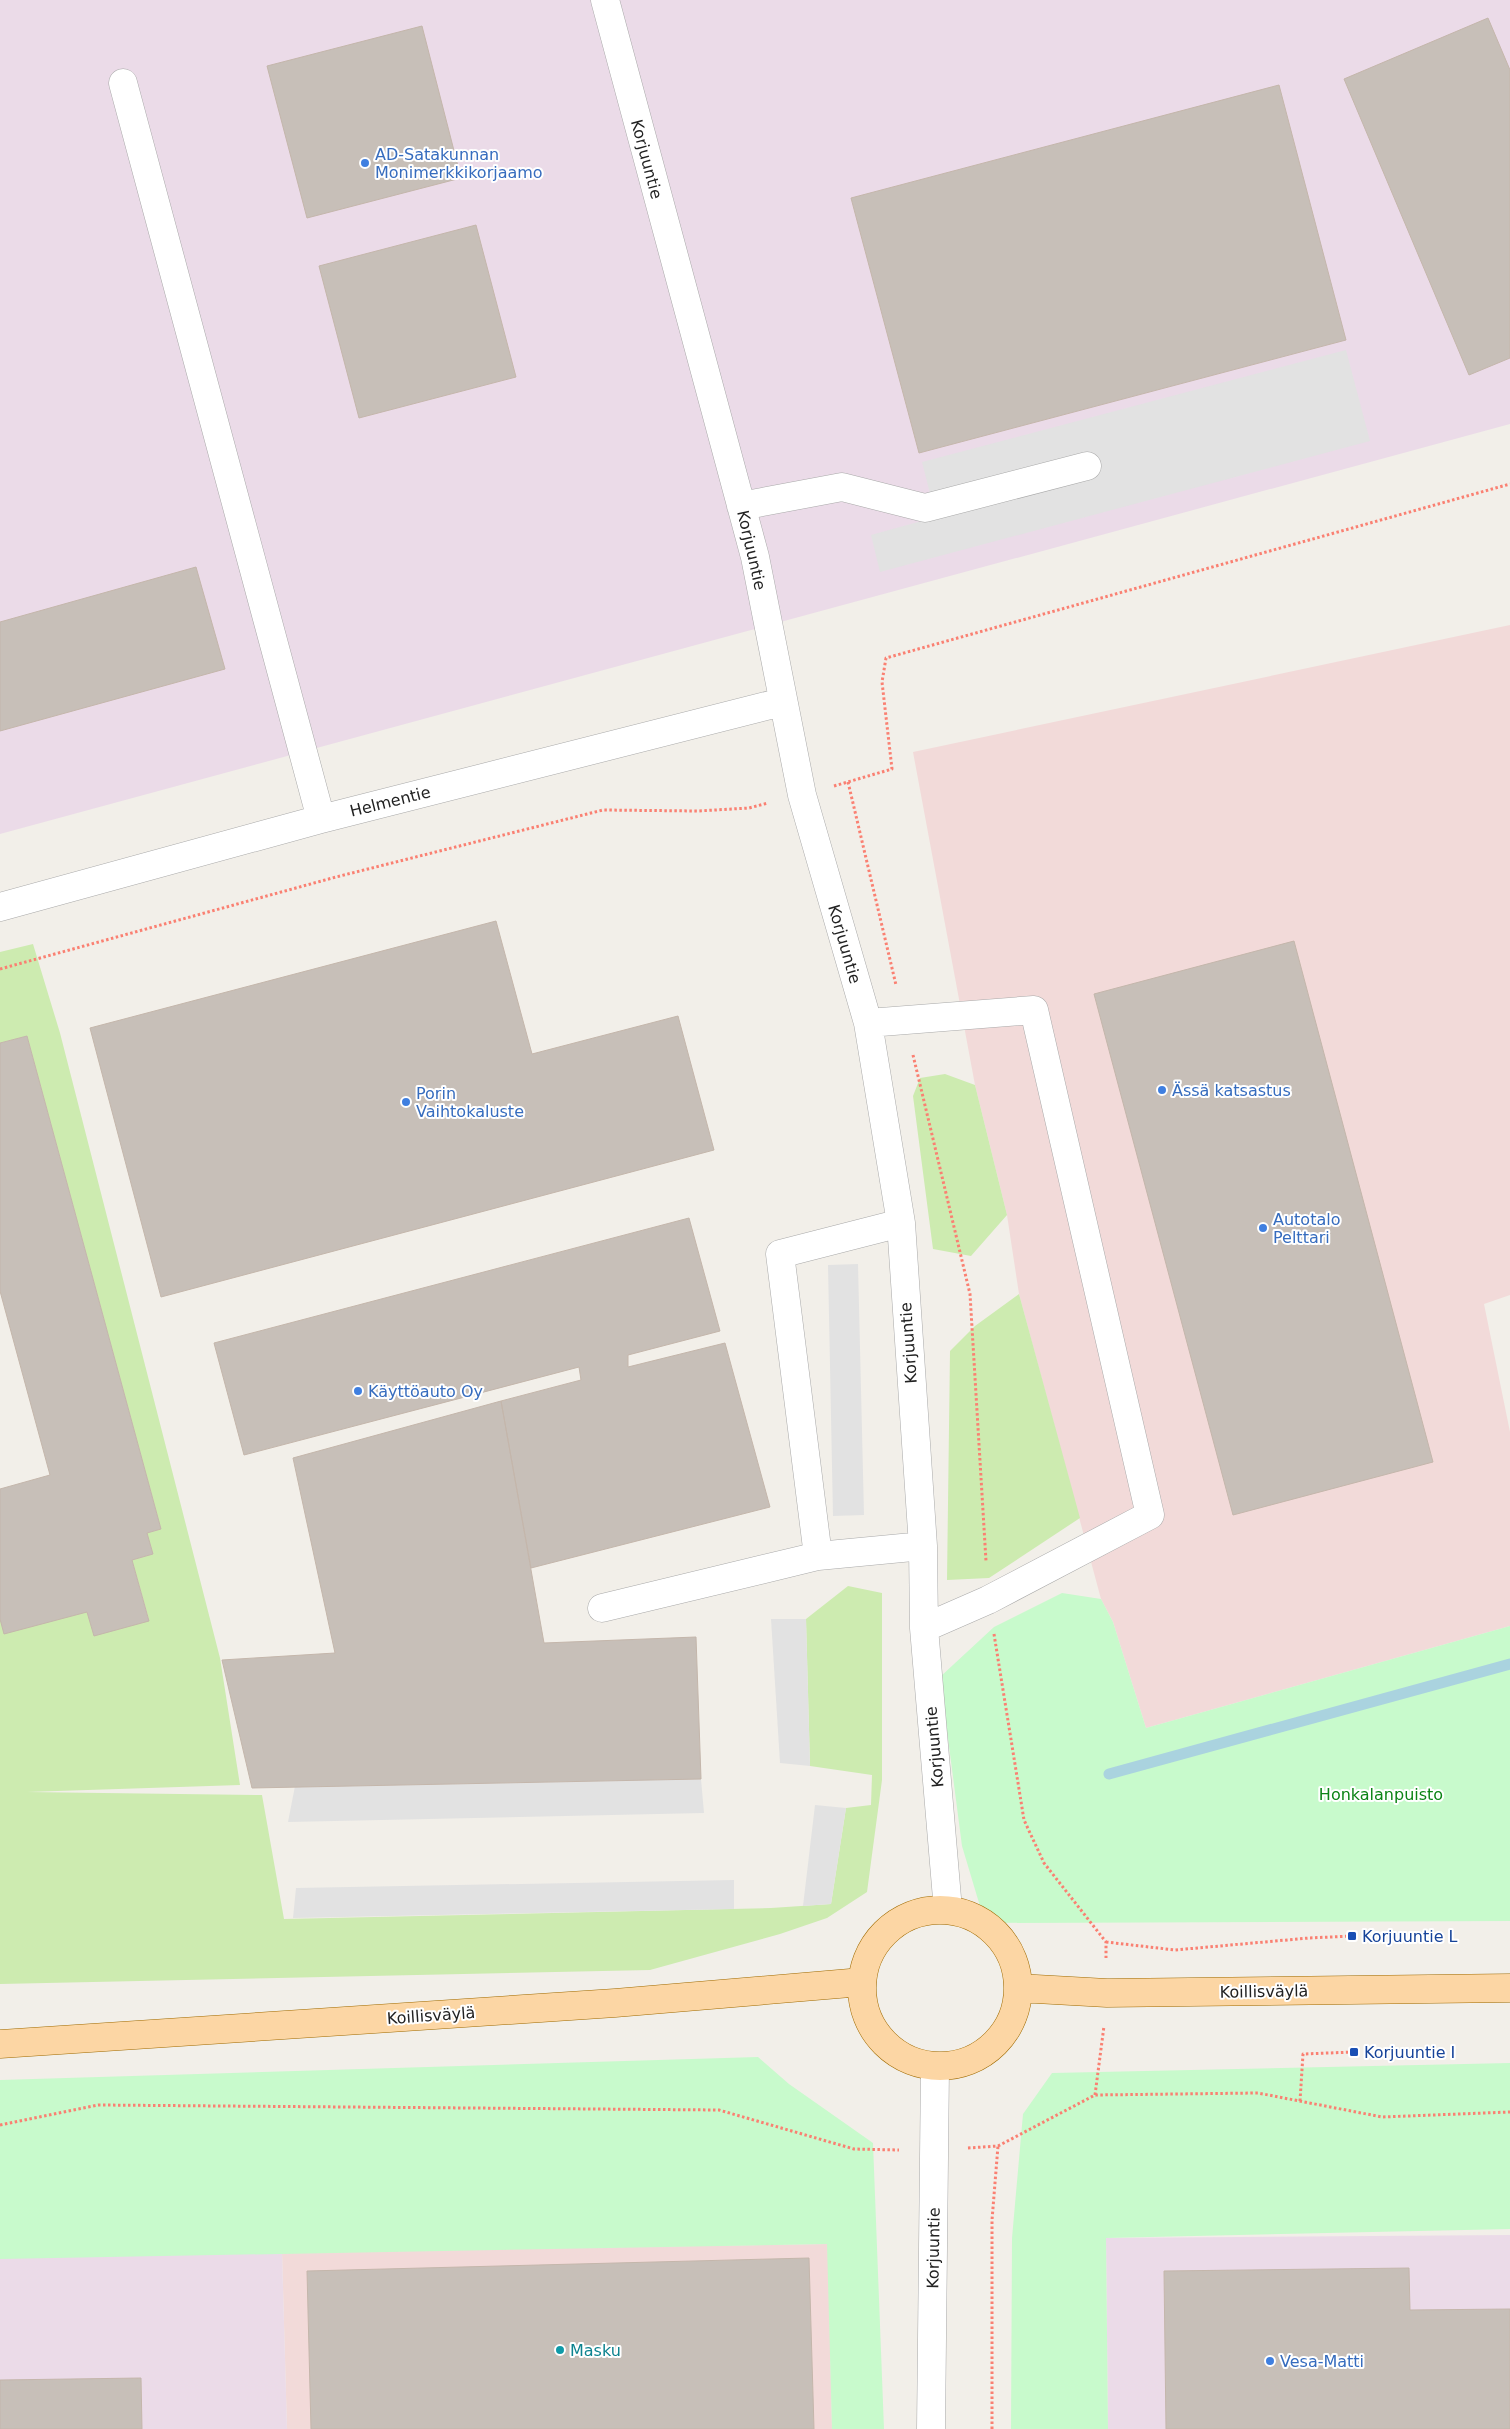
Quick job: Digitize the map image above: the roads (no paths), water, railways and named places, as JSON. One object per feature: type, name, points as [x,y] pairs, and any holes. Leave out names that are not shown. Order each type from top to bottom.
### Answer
[{"type":"main road","points":[[948,1910],[970,1916],[990,1928],[1005,1945],[1014,1965],[1018,1988],[1014,2013],[1002,2036],[984,2053],[961,2064],[935,2066],[911,2061],[890,2049],[873,2029],[863,2007],[862,1982],[868,1958],[881,1936],[900,1921],[923,1912],[948,1910]]},
{"type":"main road","name":"Koillisväylä","points":[[0,2044],[615,2003],[862,1982]]},
{"type":"main road","name":"Koillisväylä","points":[[1018,1988],[1107,1993],[1510,1988]]},
{"type":"street","name":"Korjuuntie","points":[[605,0],[755,557],[782,702],[802,795],[868,1023],[901,1223],[923,1546],[924,1628],[948,1910]]},
{"type":"street","points":[[123,82],[321,819]]},
{"type":"street","points":[[741,506],[842,487],[925,508],[1087,466]]},
{"type":"street","name":"Helmentie","points":[[0,907],[321,819],[782,702]]},
{"type":"street","points":[[868,1023],[1034,1010],[1150,1515],[988,1600],[924,1628]]},
{"type":"street","points":[[818,1556],[780,1254],[901,1223]]},
{"type":"street","points":[[602,1608],[818,1556],[923,1546]]},
{"type":"street","name":"Korjuuntie","points":[[931,2429],[935,2066]]},
{"type":"waterway","points":[[1109,1774],[1510,1664]]},
{"type":"place","name":"AD-Satakunnan Monimerkkikorjaamo","points":[[365,163]]},
{"type":"place","name":"Ässä katsastus","points":[[1162,1090]]},
{"type":"place","name":"Porin Vaihtokaluste","points":[[406,1102]]},
{"type":"place","name":"Autotalo Pelttari","points":[[1263,1228]]},
{"type":"place","name":"Käyttöauto Oy","points":[[358,1391]]},
{"type":"place","name":"Korjuuntie L","points":[[1352,1936]]},
{"type":"place","name":"Korjuuntie I","points":[[1354,2052]]},
{"type":"place","name":"Masku","points":[[560,2350]]},
{"type":"place","name":"Vesa-Matti","points":[[1270,2361]]},
{"type":"park label","name":"Honkalanpuisto","points":[[1381,1794]]}]
